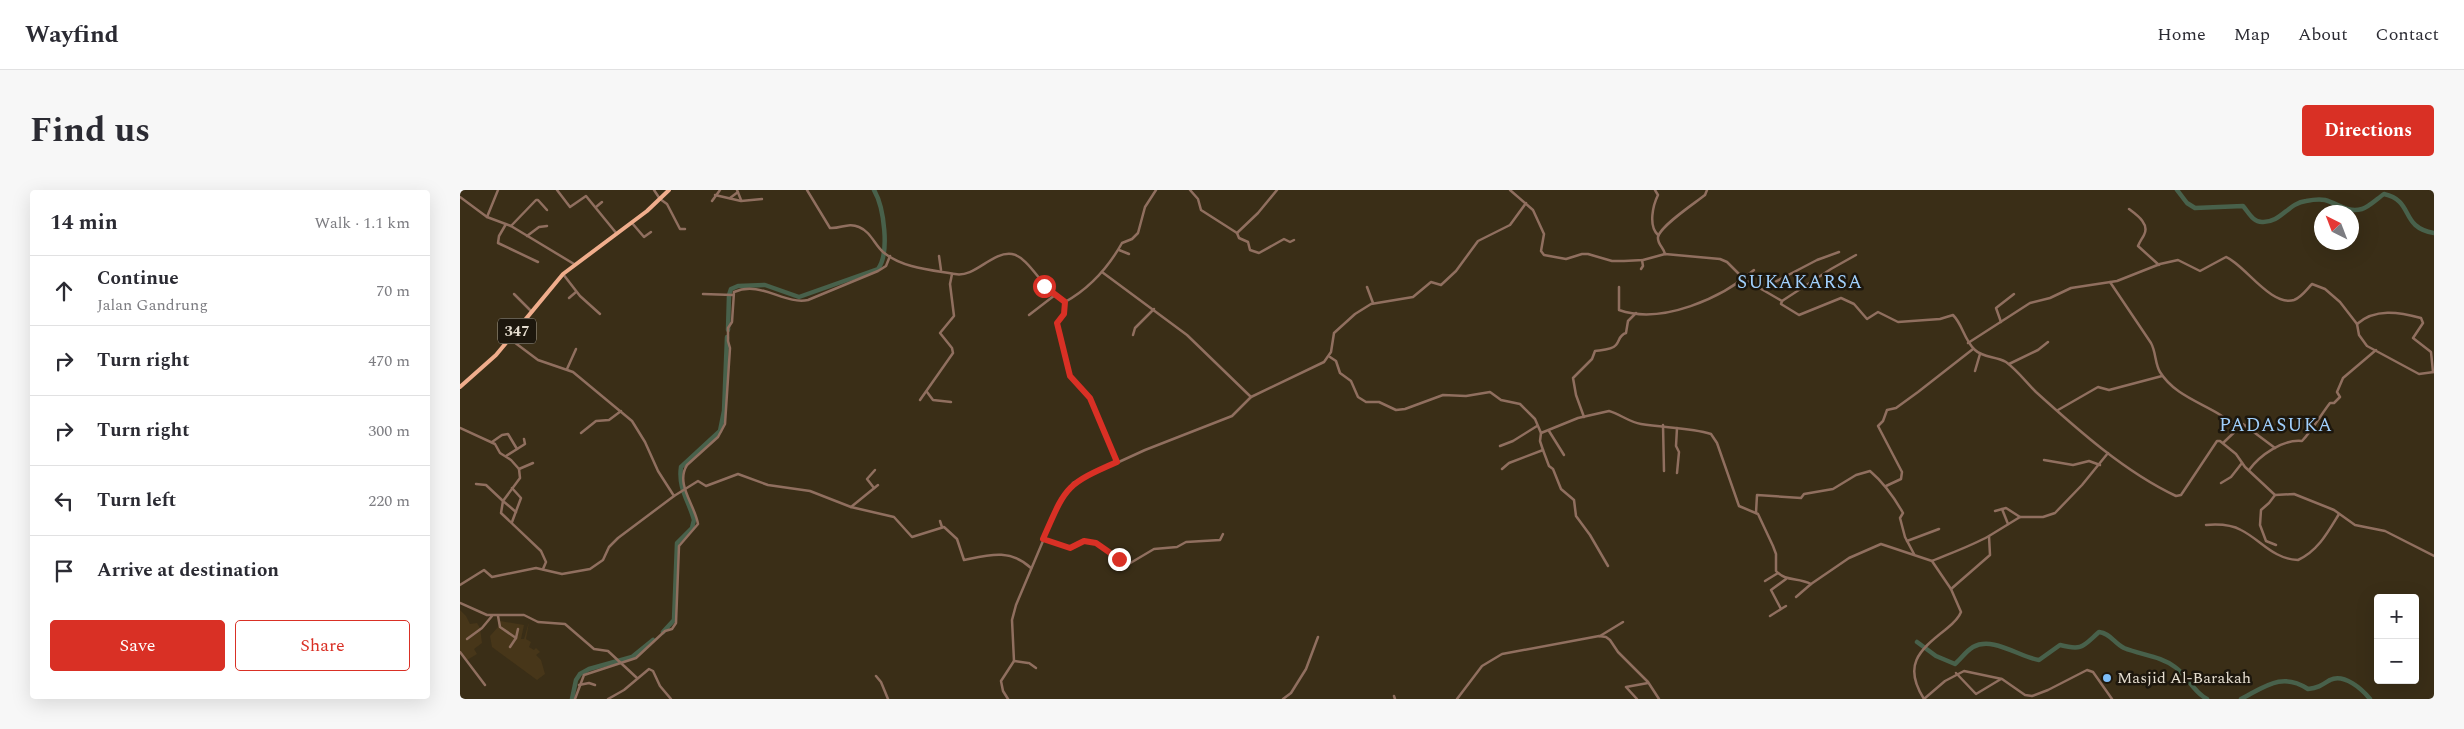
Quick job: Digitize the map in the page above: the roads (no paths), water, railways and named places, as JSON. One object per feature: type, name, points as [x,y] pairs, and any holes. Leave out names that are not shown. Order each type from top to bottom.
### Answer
[{"type":"main road","name":"347","points":[[460,387],[485,366],[510,339],[563,274],[632,223],[668,190]]},
{"type":"street","points":[[487,217],[498,190]]},
{"type":"street","points":[[557,190],[570,207],[585,196],[617,234]]},
{"type":"street","points":[[654,190],[660,199],[668,204],[680,229],[685,228]]},
{"type":"street","points":[[712,201],[720,190]]},
{"type":"street","points":[[807,190],[830,228],[846,224],[861,228],[882,251],[912,266],[941,270],[952,274],[963,274],[1003,256],[1012,254],[1022,260],[1044,286],[1065,302]]},
{"type":"street","points":[[1065,302],[1080,292],[1102,272],[1119,250],[1122,243],[1132,239],[1138,233],[1145,207],[1156,190]]},
{"type":"street","points":[[1190,190],[1198,199],[1201,210],[1248,242],[1250,250],[1259,252],[1284,239],[1293,241]]},
{"type":"street","points":[[1237,234],[1277,190]]},
{"type":"street","points":[[1510,190],[1526,203],[1544,234],[1541,251],[1544,255],[1566,259],[1582,254],[1612,261],[1642,260],[1666,254],[1720,259],[1727,262],[1744,278],[1765,288],[1782,301],[1781,304],[1799,315],[1841,298],[1854,304],[1867,319],[1878,312],[1898,322],[1940,319],[1952,314],[1960,325],[1968,344],[1973,349],[1980,354],[1992,356],[2009,364],[2058,410],[2135,474],[2179,496],[2214,445],[2219,441],[2275,495],[2294,494],[2339,514],[2355,525],[2385,531],[2434,556]]},
{"type":"street","points":[[1655,190],[1658,195],[1652,205],[1654,228],[1666,254]]},
{"type":"street","points":[[1658,235],[1666,226],[1705,195],[1708,190]]},
{"type":"street","points":[[730,198],[737,191],[741,200]]},
{"type":"street","points":[[715,195],[741,200],[762,199]]},
{"type":"street","points":[[460,197],[487,217],[511,226],[573,265]]},
{"type":"street","points":[[511,226],[536,200],[547,210]]},
{"type":"street","points":[[596,207],[602,202]]},
{"type":"street","points":[[1008,699],[1001,685],[1002,679],[1014,661],[1012,620],[1031,568],[1059,503],[1073,483],[1117,462],[1232,416],[1251,397],[1312,368],[1330,357],[1334,332],[1355,314],[1373,303],[1413,297],[1431,282],[1441,284],[1456,271],[1478,241],[1510,225],[1526,203]]},
{"type":"street","points":[[2129,209],[2139,216],[2145,227],[2145,235],[2138,246],[2158,265]]},
{"type":"street","points":[[632,223],[644,237],[651,232]]},
{"type":"street","points":[[506,224],[499,236],[498,243],[538,262]]},
{"type":"street","points":[[527,236],[537,228],[547,226]]},
{"type":"street","points":[[1119,250],[1129,254]]},
{"type":"street","points":[[1770,284],[1817,260],[1839,252]]},
{"type":"street","points":[[1782,301],[1856,255]]},
{"type":"street","points":[[703,294],[731,295],[737,290],[759,289],[800,301],[808,300],[878,271],[886,266],[889,256]]},
{"type":"street","points":[[939,256],[941,270]]},
{"type":"street","points":[[1968,344],[2036,300],[2050,298],[2078,286],[2092,286],[2110,282],[2178,260],[2200,271],[2226,257],[2249,278],[2286,301],[2296,300],[2312,284],[2325,289],[2340,302],[2357,324],[2361,340],[2419,374],[2433,372],[2431,352],[2413,338],[2423,323],[2421,318],[2387,312],[2367,316],[2357,324]]},
{"type":"street","points":[[1641,269],[1643,266],[1642,260]]},
{"type":"street","points":[[1619,287],[1618,309],[1636,314],[1666,312],[1696,304],[1719,295],[1754,270]]},
{"type":"street","points":[[1102,272],[1187,335],[1251,397]]},
{"type":"street","points":[[563,274],[576,292],[600,314]]},
{"type":"street","points":[[920,400],[953,353],[952,348],[940,334],[954,314],[950,284],[952,274]]},
{"type":"street","points":[[2110,282],[2151,342],[2156,352],[2158,370],[2163,376],[2174,388],[2201,406],[2227,417],[2237,428]]},
{"type":"street","points":[[1367,287],[1373,303]]},
{"type":"street","points":[[570,298],[576,292]]},
{"type":"street","points":[[514,294],[532,312]]},
{"type":"street","points":[[2001,322],[1996,308],[2014,294]]},
{"type":"street","points":[[575,699],[579,685],[586,674],[636,658],[665,631],[672,629],[676,622],[679,546],[698,524],[697,517],[689,503],[685,468],[718,437],[725,424],[730,348],[728,328],[732,322],[731,295]]},
{"type":"street","points":[[1029,315],[1055,295]]},
{"type":"street","points":[[1065,302],[1064,314],[1057,323],[1070,376],[1090,398],[1117,462]]},
{"type":"street","points":[[1133,335],[1135,328],[1154,309]]},
{"type":"street","points":[[1584,417],[1576,395],[1573,378],[1592,359],[1595,351],[1612,348],[1616,344],[1620,336],[1626,333],[1628,321],[1636,314]]},
{"type":"street","points":[[510,339],[538,360],[567,369],[621,411],[639,431],[658,471],[674,496]]},
{"type":"street","points":[[2009,364],[2038,350],[2048,342]]},
{"type":"street","points":[[567,369],[576,349]]},
{"type":"street","points":[[1886,486],[1900,479],[1902,472],[1878,426],[1883,421],[1887,410],[1896,408],[1973,349]]},
{"type":"street","points":[[2249,470],[2256,460],[2275,448],[2294,440],[2302,441],[2317,424],[2318,418],[2330,404],[2340,397],[2337,392],[2343,378],[2376,350]]},
{"type":"street","points":[[1976,371],[1980,354]]},
{"type":"street","points":[[1330,357],[1336,361],[1338,371],[1351,381],[1354,393],[1362,401],[1378,401],[1398,410],[1444,395],[1466,396],[1490,392],[1501,400],[1520,404],[1535,419],[1541,433],[1540,441],[1549,466],[1554,469],[1561,490],[1574,500],[1576,516],[1590,535],[1608,566]]},
{"type":"street","points":[[2058,410],[2098,387],[2109,390],[2163,376]]},
{"type":"street","points":[[926,392],[934,400],[951,402]]},
{"type":"street","points":[[581,434],[596,421],[609,420],[621,411]]},
{"type":"street","points":[[1541,433],[1584,417],[1609,411],[1642,424],[1663,425],[1709,433],[1716,438],[1738,503],[1756,512]]},
{"type":"street","points":[[2223,443],[2237,428],[2245,424],[2275,448]]},
{"type":"street","points":[[1663,425],[1664,471]]},
{"type":"street","points":[[1500,446],[1537,426]]},
{"type":"street","points":[[460,428],[492,442],[500,453],[506,456],[519,470],[520,478],[503,501],[500,513],[512,522],[541,551],[546,562],[543,569]]},
{"type":"street","points":[[1677,428],[1678,473]]},
{"type":"street","points":[[1549,431],[1564,455]]},
{"type":"street","points":[[492,442],[502,435],[508,434],[517,449]]},
{"type":"street","points":[[506,456],[525,444],[524,440]]},
{"type":"street","points":[[1502,469],[1509,464],[1543,450]]},
{"type":"street","points":[[1796,598],[1811,584],[1849,558],[1878,545],[1884,544],[1932,561],[1944,558],[1989,536],[2020,517],[2043,517],[2055,513],[2100,465],[2108,453]]},
{"type":"street","points":[[2044,460],[2073,466],[2089,461],[2100,465]]},
{"type":"street","points":[[519,470],[533,463]]},
{"type":"street","points":[[2222,483],[2231,477],[2242,463]]},
{"type":"street","points":[[874,488],[867,479],[875,470]]},
{"type":"street","points":[[1811,584],[1800,578],[1787,578],[1778,572],[1775,566],[1776,554],[1756,512],[1757,495],[1801,498],[1804,494],[1833,488],[1867,471],[1886,486],[1903,513],[1900,518],[1907,541],[1915,556]]},
{"type":"street","points":[[460,586],[484,570],[492,577],[543,569],[562,574],[597,566],[603,560],[611,544],[674,496],[698,481],[706,486],[740,474],[768,485],[810,491],[851,507],[896,518],[912,537],[942,527]]},
{"type":"street","points":[[476,484],[486,486],[516,512]]},
{"type":"street","points":[[851,507],[878,485]]},
{"type":"street","points":[[512,488],[521,498],[512,522]]},
{"type":"street","points":[[2275,495],[2261,510],[2260,525],[2266,542],[2276,546]]},
{"type":"street","points":[[2002,509],[2008,524]]},
{"type":"street","points":[[1995,511],[2009,509],[2020,517]]},
{"type":"street","points":[[2206,525],[2220,524],[2235,527],[2270,552],[2298,560],[2322,542],[2339,514]]},
{"type":"street","points":[[940,521],[942,527],[957,539],[964,560],[993,553],[1023,561],[1031,568]]},
{"type":"street","points":[[1907,541],[1940,529]]},
{"type":"street","points":[[1043,539],[1070,548],[1084,541],[1096,543],[1127,565],[1154,549],[1177,547],[1186,542],[1220,540],[1223,534]]},
{"type":"street","points":[[1951,589],[1990,554],[1989,536]]},
{"type":"street","points":[[1932,561],[1951,589],[1958,604],[1960,615],[1916,657],[1914,668],[1917,688],[1924,699],[1956,673],[1964,671],[2001,679],[2026,695],[2032,696],[2091,670],[2112,699]]},
{"type":"street","points":[[1765,582],[1778,572]]},
{"type":"street","points":[[1781,609],[1771,591],[1787,578]]},
{"type":"street","points":[[460,603],[492,616],[524,615],[538,622],[565,624],[594,650],[604,650],[617,659],[637,678]]},
{"type":"street","points":[[1770,616],[1786,606]]},
{"type":"street","points":[[467,638],[482,628],[492,616]]},
{"type":"street","points":[[498,616],[500,627],[516,638]]},
{"type":"street","points":[[1457,699],[1482,666],[1502,654],[1599,636],[1622,622]]},
{"type":"street","points":[[510,647],[516,638],[518,628]]},
{"type":"street","points":[[1599,636],[1608,638],[1648,683],[1659,699]]},
{"type":"street","points":[[1283,699],[1306,669],[1318,637]]},
{"type":"street","points":[[460,652],[485,685]]},
{"type":"street","points":[[1014,661],[1028,663],[1036,668]]},
{"type":"street","points":[[608,699],[649,669],[652,670],[660,686],[668,693],[671,699]]},
{"type":"street","points":[[1956,673],[1976,694],[2001,679]]},
{"type":"street","points":[[876,676],[881,682],[888,699]]},
{"type":"street","points":[[579,685],[589,683],[595,685]]},
{"type":"street","points":[[1637,699],[1626,687],[1648,683]]},
{"type":"street","points":[[616,695],[619,699]]},
{"type":"waterway","points":[[728,330],[729,295],[731,289],[738,286],[765,285],[799,297],[878,269],[882,262],[885,241],[881,207],[874,190]]},
{"type":"waterway","points":[[2177,190],[2187,203],[2195,208],[2243,206],[2259,222],[2274,219],[2294,205],[2306,201],[2325,200],[2347,209],[2357,210],[2368,206],[2384,194],[2394,197],[2400,202],[2416,225],[2423,230],[2434,233]]},
{"type":"waterway","points":[[663,632],[674,620],[677,543],[692,528],[694,520],[682,488],[681,467],[720,431],[724,411],[727,337]]},
{"type":"waterway","points":[[1917,642],[1936,656],[1955,664],[1970,649],[1981,644],[1997,645],[2039,660],[2060,645],[2082,646],[2099,632],[2106,634],[2124,648],[2169,663],[2180,671],[2198,692],[2207,699]]},
{"type":"waterway","points":[[572,699],[576,680],[580,674],[589,669],[632,657],[653,640]]},
{"type":"waterway","points":[[2241,699],[2266,686],[2282,681],[2299,684],[2308,689],[2322,685],[2335,678],[2347,680],[2370,699]]},
{"type":"place","name":"Masjid Al-Barakah","points":[[2107,678]]},
{"type":"district","name":"SUKAKARSA","points":[[1800,282]]},
{"type":"district","name":"PADASUKA","points":[[2276,425]]}]
